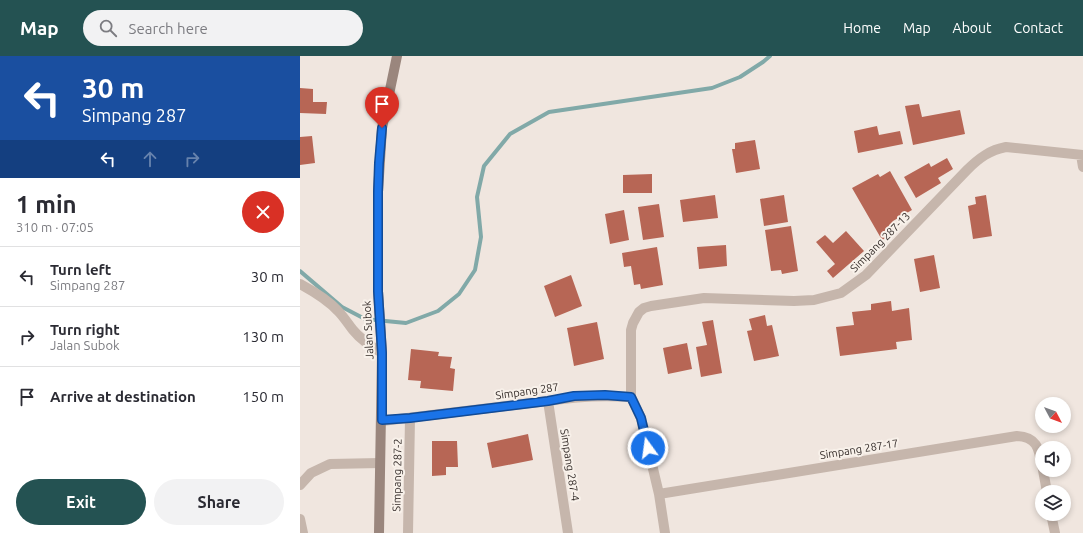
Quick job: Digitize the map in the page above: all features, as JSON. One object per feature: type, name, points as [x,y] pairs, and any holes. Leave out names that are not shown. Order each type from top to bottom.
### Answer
[{"type":"main road","name":"Jalan Subok","points":[[379,533],[382,353],[378,291],[379,163],[382,128],[397,56]]},
{"type":"street","name":"Simpang 287-13","points":[[631,397],[631,330],[635,316],[644,308],[704,298],[794,301],[814,300],[840,293],[866,275],[967,170],[984,155],[995,149],[1006,147],[1082,155]]},
{"type":"street","points":[[1082,155],[1083,167]]},
{"type":"street","points":[[300,284],[328,302],[338,311],[365,342],[382,353]]},
{"type":"street","name":"Simpang 287","points":[[382,420],[548,401],[574,396],[605,395],[631,397]]},
{"type":"street","points":[[631,397],[641,418],[659,494],[665,533]]},
{"type":"street","name":"Simpang 287-4","points":[[548,401],[568,533]]},
{"type":"street","name":"Simpang 287-2","points":[[408,533],[410,418]]},
{"type":"street","name":"Simpang 287-17","points":[[659,494],[1017,436],[1025,436],[1035,443]]},
{"type":"street","points":[[300,485],[311,474],[330,464],[380,463]]},
{"type":"street","points":[[300,519],[303,533]]},
{"type":"street","points":[[1052,521],[1055,533]]},
{"type":"building","points":[[300,88],[313,89],[313,102],[327,102],[326,114],[300,113]]},
{"type":"building","points":[[919,104],[922,117],[960,110],[965,134],[913,145],[905,106]]},
{"type":"building","points":[[877,126],[879,135],[900,131],[903,144],[858,153],[854,131]]},
{"type":"building","points":[[312,136],[315,163],[300,165],[300,137]]},
{"type":"building","points":[[755,140],[760,169],[736,173],[732,149],[735,149],[735,143]]},
{"type":"building","points":[[947,158],[953,169],[938,178],[941,183],[916,198],[904,177],[929,163],[931,167]]},
{"type":"building","points":[[890,171],[912,210],[893,221],[899,231],[882,240],[852,188],[878,174],[880,177]]},
{"type":"building","points":[[652,174],[652,193],[623,193],[623,175]]},
{"type":"building","points":[[715,195],[718,218],[683,222],[680,200]]},
{"type":"building","points":[[784,195],[788,222],[764,226],[760,199]]},
{"type":"building","points":[[986,195],[992,236],[973,239],[968,206],[976,204],[975,197]]},
{"type":"building","points":[[659,204],[664,237],[643,240],[638,207]]},
{"type":"building","points":[[624,210],[629,240],[610,244],[605,214]]},
{"type":"building","points":[[791,226],[798,271],[782,274],[781,270],[771,271],[765,230]]},
{"type":"building","points":[[846,231],[864,251],[833,278],[827,271],[835,264],[816,242],[825,235],[833,243]]},
{"type":"building","points":[[726,245],[727,266],[699,269],[697,247]]},
{"type":"building","points":[[657,247],[663,285],[641,289],[640,284],[634,285],[631,266],[624,267],[622,253]]},
{"type":"building","points":[[934,255],[940,288],[920,292],[914,259]]},
{"type":"building","points":[[571,275],[582,306],[555,317],[544,286]]},
{"type":"building","points":[[891,301],[892,311],[909,308],[912,340],[896,342],[897,349],[840,356],[836,327],[854,325],[852,312],[871,310],[871,304]]},
{"type":"building","points":[[765,315],[767,326],[772,325],[779,356],[754,361],[747,331],[752,330],[749,319]]},
{"type":"building","points":[[713,320],[722,373],[701,377],[696,347],[707,345],[702,322]]},
{"type":"building","points":[[597,322],[604,359],[574,366],[567,328]]},
{"type":"building","points":[[687,343],[692,369],[668,374],[663,348]]},
{"type":"building","points":[[411,349],[439,352],[438,356],[452,357],[450,368],[455,369],[453,391],[420,388],[421,381],[408,380]]},
{"type":"building","points":[[528,434],[533,460],[492,468],[487,443]]},
{"type":"building","points":[[432,441],[457,441],[458,467],[446,467],[446,475],[432,476]]},
{"type":"waterway","points":[[300,271],[342,307],[365,319],[406,323],[438,311],[459,294],[475,270],[481,237],[477,197],[484,166],[510,134],[549,112],[712,88],[740,77],[770,56]]},
{"type":"route","points":[[382,128],[378,192],[378,291],[382,353],[382,420],[548,401],[574,396],[605,395],[631,397],[641,418],[648,448]]}]
